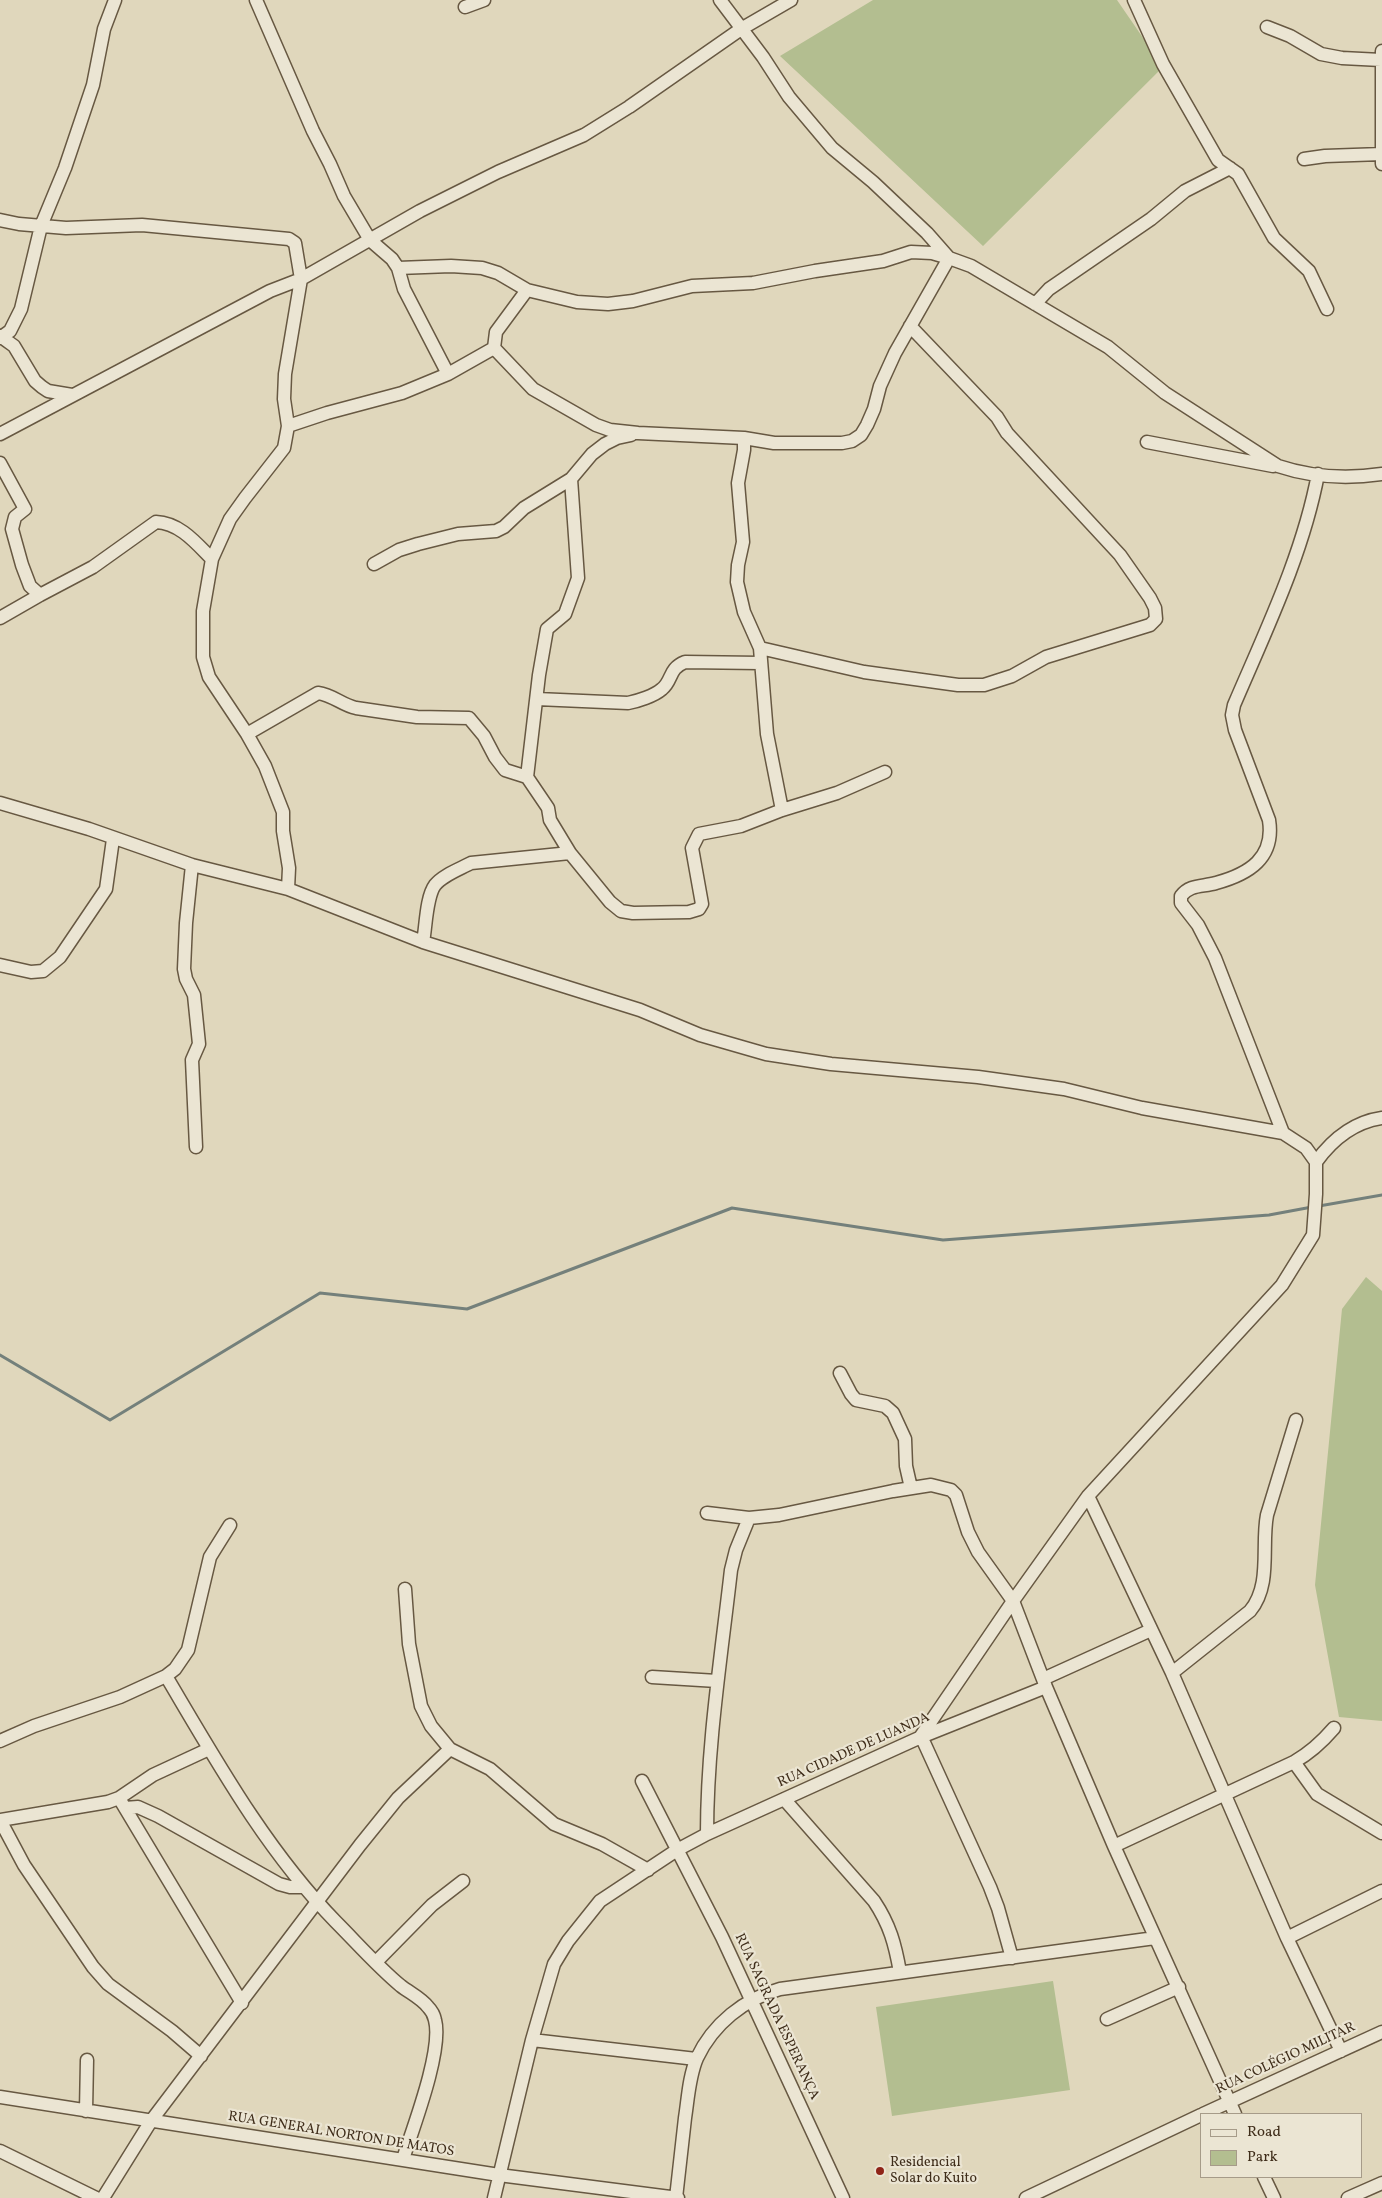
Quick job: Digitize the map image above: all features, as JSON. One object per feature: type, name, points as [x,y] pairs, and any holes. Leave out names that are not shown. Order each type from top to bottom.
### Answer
[{"type":"street","points":[[72,395],[48,391],[42,387],[35,381],[14,346],[1,339],[10,331],[21,309],[41,226],[65,168],[93,84],[104,29],[115,0]]},
{"type":"street","points":[[256,0],[313,132],[344,196],[370,240],[392,259],[398,268],[404,289],[448,374]]},
{"type":"street","points":[[465,7],[484,0]]},
{"type":"street","points":[[720,0],[763,57],[789,97],[832,148],[873,182],[927,233],[949,258]]},
{"type":"street","points":[[0,434],[270,291],[301,279],[420,211],[498,172],[584,135],[629,107],[741,29],[791,0]]},
{"type":"street","points":[[1134,0],[1163,64],[1218,160],[1238,174],[1274,238],[1309,271],[1327,309]]},
{"type":"street","points":[[1267,27],[1290,36],[1321,54],[1342,58],[1381,55],[1382,157],[1325,156],[1304,159]]},
{"type":"street","points":[[1035,304],[1049,289],[1152,219],[1185,191],[1230,168]]},
{"type":"street","points":[[0,220],[41,226],[85,228],[142,225],[290,239],[295,243],[301,279],[285,374],[284,400],[288,426],[284,448],[230,520],[212,558],[203,611],[204,657],[209,677],[247,734],[265,766],[283,812],[283,831],[290,868],[288,889]]},
{"type":"street","points":[[911,252],[927,233]]},
{"type":"street","points":[[398,268],[451,266],[482,268],[498,273],[528,290],[577,302],[608,304],[633,301],[692,286],[753,283],[883,260],[911,252],[932,254],[971,266],[1108,347],[1165,393],[1278,466],[1299,473]]},
{"type":"street","points":[[494,348],[533,389],[596,425],[610,430],[744,438],[774,443],[842,444],[852,441],[868,425],[880,386],[910,326],[922,309],[949,258]]},
{"type":"street","points":[[494,348],[496,332],[528,290]]},
{"type":"street","points":[[760,648],[864,672],[958,685],[984,685],[1012,676],[1046,657],[1150,625],[1156,619],[1155,608],[1150,598],[1120,555],[1008,433],[997,417],[910,326]]},
{"type":"street","points":[[288,426],[327,413],[402,393],[448,374],[494,348]]},
{"type":"street","points":[[374,564],[399,550],[418,544],[458,534],[496,531],[504,527],[524,508],[571,479],[592,454],[605,444],[617,438],[638,433]]},
{"type":"street","points":[[744,438],[744,450],[738,483],[743,542],[738,565],[737,582],[744,612],[760,648],[767,734],[782,810]]},
{"type":"street","points":[[1147,442],[1271,465],[1299,473],[1353,478],[1382,474]]},
{"type":"street","points":[[0,463],[25,509],[14,517],[12,529],[30,586],[40,595]]},
{"type":"street","points":[[1283,1133],[1215,958],[1198,925],[1181,902],[1181,896],[1190,888],[1215,883],[1236,875],[1255,864],[1267,852],[1271,834],[1269,820],[1235,730],[1232,715],[1234,705],[1285,583],[1312,508],[1318,474]]},
{"type":"street","points":[[571,479],[578,578],[565,614],[547,629],[539,675],[527,776],[548,808],[550,820],[570,853],[610,902],[621,911],[634,913],[690,912],[699,909],[702,904],[692,848],[699,834],[740,826],[782,810],[828,796],[885,772]]},
{"type":"street","points":[[0,618],[94,567],[156,522],[166,522],[183,531],[212,558]]},
{"type":"street","points":[[537,699],[628,703],[662,690],[671,672],[678,665],[685,662],[760,664]]},
{"type":"street","points":[[247,734],[318,693],[328,694],[348,706],[356,708],[417,717],[469,718],[484,736],[495,757],[505,770],[527,776]]},
{"type":"street","points":[[0,803],[89,829],[113,839],[192,865],[288,889],[423,942],[640,1010],[700,1035],[766,1054],[831,1064],[978,1077],[1064,1090],[1142,1108],[1283,1133],[1306,1148],[1316,1162],[1313,1235],[1282,1285],[1088,1496],[1013,1601],[921,1737],[990,1886],[1012,1958]]},
{"type":"street","points":[[0,965],[31,972],[43,971],[60,958],[106,889],[113,839]]},
{"type":"street","points":[[423,942],[431,894],[435,885],[457,870],[471,863],[570,853]]},
{"type":"street","points":[[192,865],[186,923],[184,969],[186,979],[194,995],[200,1044],[192,1060],[196,1148]]},
{"type":"street","points":[[1316,1162],[1330,1144],[1347,1131],[1382,1118]]},
{"type":"street","points":[[840,1373],[856,1400],[886,1406],[893,1413],[905,1439],[906,1466],[911,1488]]},
{"type":"street","points":[[1172,1673],[1250,1611],[1259,1601],[1263,1583],[1267,1515],[1296,1420]]},
{"type":"street","points":[[707,1513],[750,1518],[779,1515],[931,1485],[944,1487],[956,1495],[968,1532],[978,1552],[1013,1601],[1044,1683],[1114,1846],[1235,2113]]},
{"type":"street","points":[[1088,1496],[1172,1673],[1287,1938],[1341,2051]]},
{"type":"street","points":[[707,1834],[707,1786],[717,1681],[731,1570],[736,1550],[750,1518]]},
{"type":"street","points":[[0,1741],[34,1726],[120,1697],[166,1676],[183,1659],[188,1650],[210,1557],[230,1525]]},
{"type":"street","points":[[405,1589],[412,1661],[421,1706],[432,1726],[450,1749],[490,1768],[554,1824],[602,1844],[648,1870]]},
{"type":"street","name":"RUA CIDADE DE LUANDA","points":[[494,2198],[532,2040],[554,1964],[568,1941],[600,1901],[676,1850],[707,1834],[1044,1683],[1151,1630]]},
{"type":"street","points":[[166,1676],[209,1749],[276,1852],[316,1902],[376,1962],[429,2007],[435,2018],[437,2031],[431,2066],[403,2159]]},
{"type":"street","points":[[652,1677],[717,1681]]},
{"type":"street","points":[[1114,1846],[1294,1762],[1312,1750],[1334,1728]]},
{"type":"street","points":[[122,1803],[154,1775],[209,1749]]},
{"type":"street","points":[[103,2198],[151,2121],[242,2003],[360,1844],[398,1798],[450,1749]]},
{"type":"street","points":[[1294,1762],[1317,1794],[1382,1833]]},
{"type":"street","name":"RUA SAGRADA ESPERANÇA","points":[[642,1781],[752,1999],[843,2198]]},
{"type":"street","points":[[784,1798],[878,1907],[893,1936],[900,1972]]},
{"type":"street","points":[[122,1803],[242,2003]]},
{"type":"street","points":[[201,2056],[172,2031],[136,2007],[108,1984],[93,1967],[24,1865],[0,1820],[122,1803],[138,1807],[158,1816],[279,1884],[290,1887],[304,1887]]},
{"type":"street","points":[[376,1962],[427,1911],[463,1881]]},
{"type":"street","points":[[1287,1938],[1382,1891]]},
{"type":"street","points":[[676,2198],[688,2092],[696,2059],[710,2036],[730,2015],[752,1999],[780,1989],[1155,1938]]},
{"type":"street","points":[[1107,2019],[1179,1988]]},
{"type":"street","name":"RUA COLÉGIO MILITAR","points":[[1206,2113],[1382,2032]]},
{"type":"street","points":[[532,2040],[696,2059]]},
{"type":"street","points":[[86,2060],[86,2111]]},
{"type":"street","name":"RUA GENERAL NORTON DE MATOS","points":[[0,2097],[499,2175],[676,2198]]},
{"type":"street","name":"RUA COLÉGIO MILITAR","points":[[1030,2197],[1048,2194],[1200,2116]]},
{"type":"street","points":[[0,2151],[86,2196]]},
{"type":"street","points":[[1264,2178],[1274,2198]]},
{"type":"street","points":[[1348,2198],[1382,2183]]},
{"type":"green space","points":[[873,0],[1117,0],[1163,67],[983,246],[780,56]]},
{"type":"green space","points":[[1366,1277],[1382,1291],[1382,1721],[1339,1717],[1315,1585],[1342,1309]]},
{"type":"green space","points":[[1053,1981],[1070,2090],[892,2116],[876,2007]]},
{"type":"waterway","points":[[1319,1206],[1382,1195]]},
{"type":"waterway","points":[[0,1355],[110,1420],[320,1293],[467,1309],[732,1208],[943,1240],[1269,1215],[1312,1207]]},
{"type":"place","name":"Residencial Solar do Kuito","points":[[880,2171]]}]
